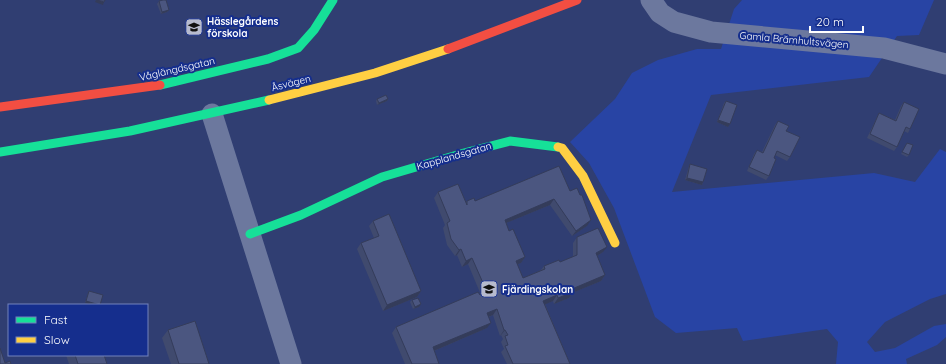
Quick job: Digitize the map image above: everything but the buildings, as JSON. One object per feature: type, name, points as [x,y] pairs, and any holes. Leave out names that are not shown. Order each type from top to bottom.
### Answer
[{"type":"street","name":"Våglängdsgatan","points":[[0,107],[151,88],[268,59],[298,48],[314,30],[333,0]]},
{"type":"street","name":"Åsvägen","points":[[0,152],[66,144],[212,114],[315,89],[405,63],[477,39],[577,0]]},
{"type":"street","name":"Gamla Brämhultsvägen","points":[[651,0],[660,13],[674,22],[711,32],[884,48],[946,64]]},
{"type":"street","points":[[212,114],[238,189],[250,234],[291,364]]},
{"type":"street","name":"Kapplandsgatan","points":[[250,234],[302,215],[382,177],[510,141],[562,148],[583,176],[615,243]]},
{"type":"shaded area","points":[[742,0],[934,0],[919,35],[897,36],[869,77],[711,95],[672,192],[874,173],[915,182],[940,149],[946,152],[946,294],[930,299],[885,322],[867,342],[875,352],[895,348],[934,326],[946,324],[946,337],[937,345],[906,359],[907,364],[836,364],[838,342],[827,329],[743,341],[737,328],[676,333],[655,317],[614,208],[589,163],[570,142],[615,99],[632,73],[658,60],[697,49],[721,49],[734,9]]},
{"type":"traffic: fast","points":[[160,85],[268,59],[298,48],[314,30],[333,0]]},
{"type":"traffic: fast","points":[[0,152],[130,131],[269,100]]},
{"type":"traffic: fast","points":[[250,234],[301,215],[382,177],[464,153],[510,141],[558,147]]},
{"type":"traffic: slow","points":[[269,100],[375,73],[448,49]]},
{"type":"traffic: slow","points":[[558,147],[562,148],[583,176],[615,243]]},
{"type":"traffic: jam","points":[[448,49],[577,0]]},
{"type":"traffic: jam","points":[[0,107],[160,85]]},
{"type":"place","name":"Hässlegårdens förskola","points":[[194,27]]},
{"type":"place","name":"Fjärdingskolan","points":[[489,289]]}]
